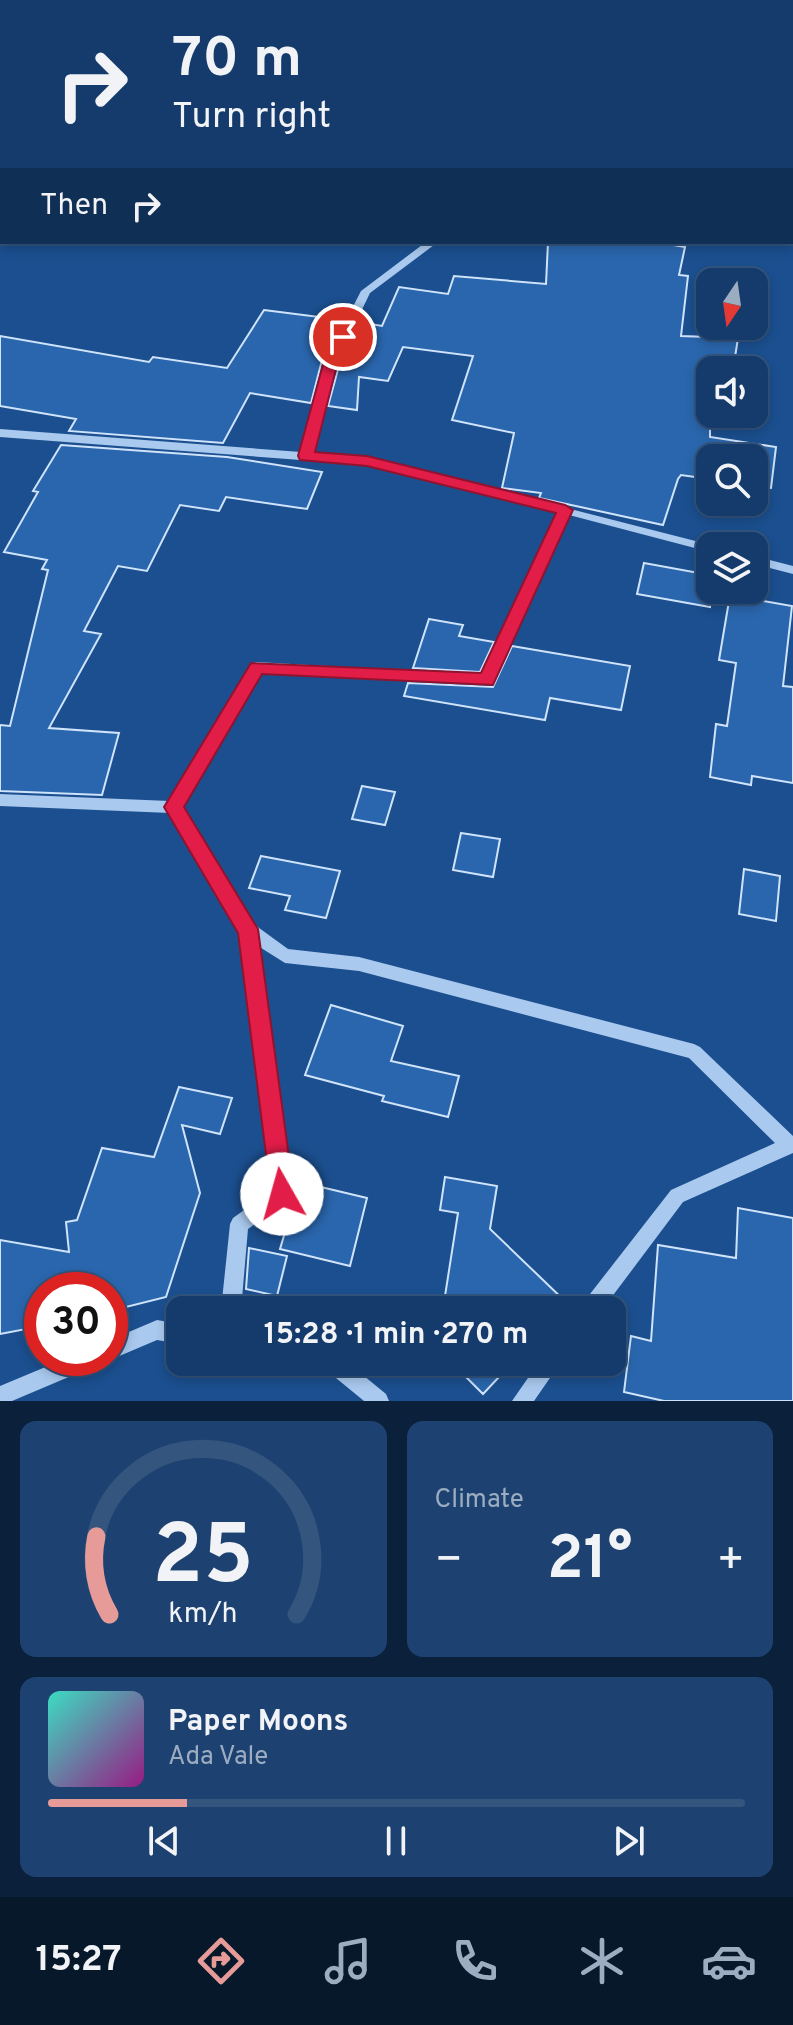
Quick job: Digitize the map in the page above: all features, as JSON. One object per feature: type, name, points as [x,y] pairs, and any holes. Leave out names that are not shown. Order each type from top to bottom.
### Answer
[{"type":"street","points":[[306,456],[331,361],[366,291],[430,244]]},
{"type":"street","points":[[0,433],[367,461],[696,544]]},
{"type":"street","points":[[174,807],[257,667],[486,680],[565,510]]},
{"type":"street","points":[[768,564],[793,570]]},
{"type":"street","points":[[0,800],[174,807]]},
{"type":"street","points":[[174,807],[242,925],[285,956],[359,964],[694,1052],[791,1144],[677,1196],[601,1296]]},
{"type":"street","points":[[232,1296],[239,1224],[282,1194],[248,929]]},
{"type":"street","points":[[128,1342],[157,1330],[166,1332]]},
{"type":"street","points":[[0,1396],[47,1376]]},
{"type":"street","points":[[349,1376],[379,1401]]},
{"type":"street","points":[[522,1401],[541,1376]]},
{"type":"building","points":[[548,244],[673,244],[685,247],[679,275],[688,276],[681,336],[696,337],[696,340],[738,340],[735,356],[696,356],[696,428],[710,428],[710,437],[756,444],[696,444],[696,477],[681,475],[678,479],[663,525],[539,498],[541,493],[502,488],[514,433],[452,420],[473,356],[403,347],[388,381],[359,377],[357,410],[328,406],[340,362],[359,322],[382,326],[399,287],[448,294],[454,276],[546,284]]},
{"type":"building","points":[[264,310],[343,320],[322,360],[311,403],[250,393],[223,443],[69,431],[76,419],[0,406],[0,336],[149,362],[153,357],[227,368]]},
{"type":"building","points":[[61,445],[227,457],[322,472],[307,509],[226,497],[219,511],[180,505],[147,571],[118,566],[84,631],[101,634],[49,728],[119,733],[102,795],[0,791],[0,725],[10,726],[48,570],[42,569],[47,560],[4,552],[38,492],[33,491]]},
{"type":"building","points":[[768,446],[776,447],[771,488],[768,488]]},
{"type":"building","points":[[644,563],[696,572],[696,604],[710,604],[710,607],[637,594]]},
{"type":"building","points":[[768,602],[792,606],[783,686],[793,687],[793,783],[752,776],[751,785],[710,777],[716,724],[727,726],[736,663],[719,660],[728,604]]},
{"type":"building","points":[[429,619],[463,625],[459,636],[494,642],[480,672],[413,668]]},
{"type":"building","points":[[512,646],[630,666],[621,710],[550,698],[545,720],[404,696],[408,683],[493,687]]},
{"type":"building","points":[[362,786],[395,792],[385,825],[352,819]]},
{"type":"building","points":[[461,833],[500,839],[493,877],[453,870]]},
{"type":"building","points":[[261,856],[340,871],[326,918],[285,910],[290,896],[249,888]]},
{"type":"building","points":[[744,869],[780,876],[776,921],[739,914]]},
{"type":"building","points":[[331,1005],[403,1026],[391,1061],[459,1076],[448,1117],[382,1101],[384,1096],[305,1075]]},
{"type":"building","points":[[179,1087],[232,1098],[220,1134],[182,1125],[200,1193],[166,1297],[128,1306],[128,1272],[24,1272],[24,1329],[0,1334],[0,1240],[69,1252],[66,1222],[77,1220],[102,1148],[154,1157]]},
{"type":"building","points":[[445,1177],[497,1186],[490,1229],[560,1296],[445,1296],[458,1213],[440,1210]]},
{"type":"building","points":[[300,1182],[367,1198],[350,1266],[280,1249]]},
{"type":"building","points":[[738,1208],[793,1218],[793,1401],[664,1401],[624,1392],[631,1336],[651,1341],[658,1245],[736,1258]]},
{"type":"building","points":[[249,1248],[287,1256],[277,1296],[246,1289]]},
{"type":"building","points":[[465,1376],[500,1376],[483,1394]]},
{"type":"route","points":[[282,1194],[248,929],[242,925],[174,807],[257,667],[486,680],[565,510],[367,461],[306,456],[331,361],[343,337]]}]
